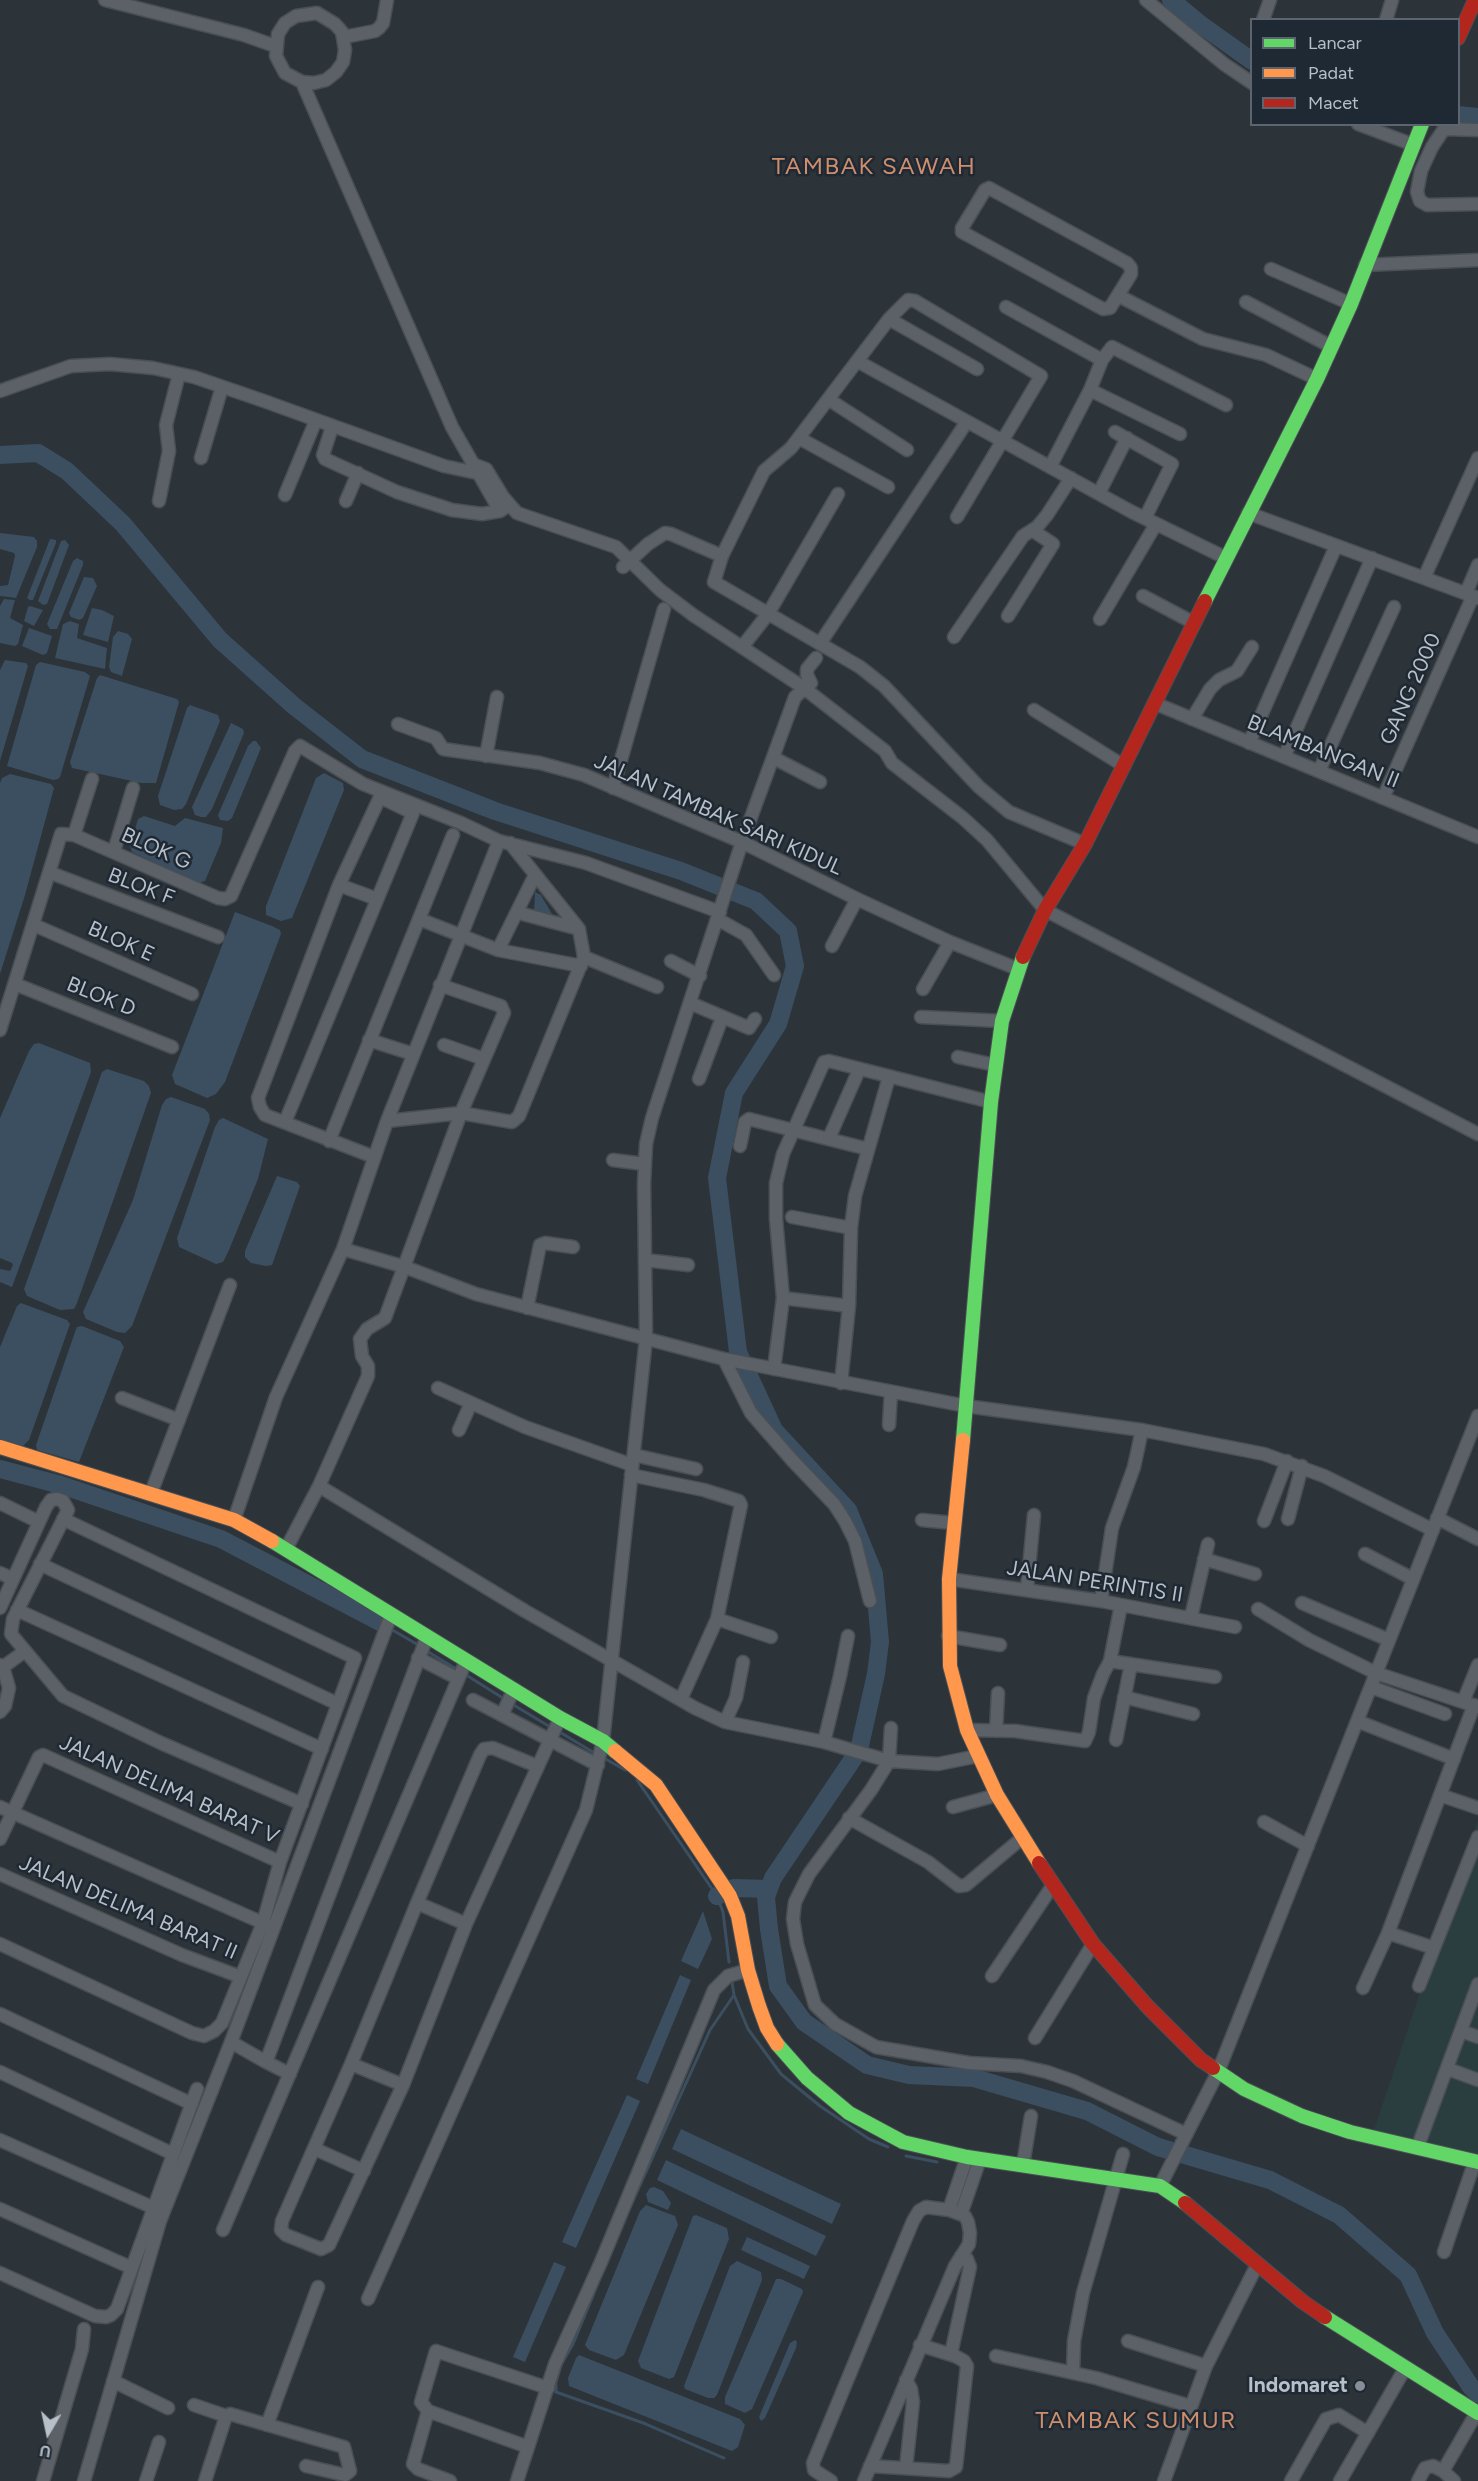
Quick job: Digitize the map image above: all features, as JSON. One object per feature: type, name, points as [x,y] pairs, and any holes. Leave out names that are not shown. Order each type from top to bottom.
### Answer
[{"type":"street","points":[[105,0],[244,35],[275,46]]},
{"type":"street","points":[[344,37],[375,31],[379,28],[383,22],[387,0]]},
{"type":"street","points":[[1146,0],[1250,82]]},
{"type":"street","points":[[1264,18],[1270,0]]},
{"type":"street","points":[[1387,18],[1392,0]]},
{"type":"street","points":[[1460,34],[1475,0]]},
{"type":"street","points":[[306,13],[327,17],[335,24],[344,37],[345,50],[343,62],[336,72],[320,81],[302,82],[285,72],[276,56],[275,46],[278,34],[285,23],[306,13]]},
{"type":"street","points":[[302,82],[452,427],[462,447],[480,469],[505,508],[553,532],[608,542],[627,563],[693,615],[804,688],[885,751],[892,763],[963,818],[987,840],[1045,910],[1478,1134]]},
{"type":"street","points":[[1363,126],[1414,145]]},
{"type":"street","points":[[1421,126],[1351,303],[1256,516],[1226,558],[1194,623],[1162,707],[1124,766],[1085,844],[1045,910],[1018,969],[1002,1021],[991,1102],[966,1406],[953,1523],[948,1636],[950,1666],[967,1730],[997,1795],[1022,1838],[1093,1944],[1147,2006],[1201,2060],[1244,2089],[1302,2116],[1350,2132],[1477,2161],[1444,2252]]},
{"type":"street","points":[[1478,130],[1444,129],[1421,171],[1417,192],[1421,202],[1427,205],[1478,204]]},
{"type":"street","points":[[993,189],[1127,263],[1131,268],[1131,274],[1119,296],[1110,308],[1103,309],[962,232],[962,228],[985,190],[993,189]]},
{"type":"street","points":[[1365,265],[1478,260]]},
{"type":"street","points":[[1271,269],[1351,303]]},
{"type":"street","points":[[1119,296],[1203,339],[1266,355],[1317,379]]},
{"type":"street","points":[[957,517],[1041,376],[908,300],[903,302],[889,319],[799,438],[764,471],[722,556],[714,582],[860,666],[884,686],[979,787],[1000,806],[1024,820],[1085,844]]},
{"type":"street","points":[[1246,302],[1332,347]]},
{"type":"street","points":[[1006,307],[1102,360]]},
{"type":"street","points":[[889,319],[977,369]]},
{"type":"street","points":[[1050,467],[1090,390],[1102,360],[1108,350],[1114,347],[1226,405]]},
{"type":"street","points":[[857,361],[966,423],[1226,558]]},
{"type":"street","points":[[0,391],[71,366],[132,365],[179,374],[222,387],[444,466],[480,469]]},
{"type":"street","points":[[159,501],[169,451],[166,425],[179,374]]},
{"type":"street","points":[[201,458],[222,387]]},
{"type":"street","points":[[1090,390],[1180,434]]},
{"type":"street","points":[[828,399],[907,450]]},
{"type":"street","points":[[285,495],[316,420]]},
{"type":"street","points":[[821,642],[966,423]]},
{"type":"street","points":[[332,427],[324,458],[397,492],[452,510],[482,514],[505,508]]},
{"type":"street","points":[[1099,493],[1121,435],[1173,465],[1151,521],[1100,619]]},
{"type":"street","points":[[799,438],[888,487]]},
{"type":"street","points":[[1424,578],[1478,458]]},
{"type":"street","points":[[346,501],[358,473]]},
{"type":"street","points":[[954,637],[1023,536],[1047,515],[1071,478]]},
{"type":"street","points":[[742,647],[768,614],[838,494]]},
{"type":"street","points":[[1256,516],[1472,595]]},
{"type":"street","points":[[1008,616],[1054,544],[1032,530]]},
{"type":"street","points":[[627,563],[662,534],[667,533],[722,556]]},
{"type":"street","points":[[1249,743],[1336,546]]},
{"type":"street","points":[[1284,757],[1372,558]]},
{"type":"street","name":"GANG 2000","points":[[1383,798],[1472,595],[1478,566]]},
{"type":"street","points":[[1143,596],[1194,623]]},
{"type":"street","points":[[1319,771],[1394,607]]},
{"type":"street","points":[[613,788],[664,609]]},
{"type":"street","points":[[1192,719],[1210,689],[1219,680],[1237,671],[1252,647]]},
{"type":"street","points":[[368,2299],[586,1810],[600,1754],[646,1338],[644,1164],[652,1118],[742,842],[795,697],[811,683],[807,669],[816,657]]},
{"type":"street","points":[[486,756],[497,697]]},
{"type":"street","name":"BLAMBANGAN II","points":[[1162,707],[1478,837]]},
{"type":"street","points":[[1034,710],[1124,766]]},
{"type":"street","name":"JALAN TAMBAK SARI KIDUL","points":[[398,724],[436,738],[442,748],[558,766],[742,842],[856,899],[950,942],[1018,969]]},
{"type":"street","name":"BLOK G","points":[[69,834],[114,851],[218,898],[231,896],[299,746],[363,784],[504,842]]},
{"type":"street","points":[[774,758],[820,782]]},
{"type":"street","points":[[0,1030],[51,873],[59,837],[69,834],[92,779]]},
{"type":"street","points":[[114,851],[133,788]]},
{"type":"street","points":[[285,1122],[413,813],[380,797],[339,885],[258,1098],[265,1115],[374,1157]]},
{"type":"street","points":[[329,1141],[453,835]]},
{"type":"street","points":[[387,1121],[461,1113],[516,1120],[582,961],[579,929],[536,875],[504,842]]},
{"type":"street","points":[[504,842],[586,863],[721,912],[746,935],[774,975]]},
{"type":"street","points":[[234,1520],[276,1397],[343,1249],[387,1121],[440,985],[504,842]]},
{"type":"street","name":"BLOK F","points":[[51,873],[218,937]]},
{"type":"street","points":[[498,950],[519,913],[536,875]]},
{"type":"street","points":[[339,885],[377,898]]},
{"type":"street","points":[[832,946],[856,899]]},
{"type":"street","points":[[519,913],[579,929]]},
{"type":"street","points":[[419,919],[498,950],[582,961],[657,987]]},
{"type":"street","name":"BLOK E","points":[[34,925],[192,994]]},
{"type":"street","points":[[923,989],[950,942]]},
{"type":"street","points":[[671,961],[700,976]]},
{"type":"street","name":"BLOK D","points":[[15,984],[172,1047]]},
{"type":"street","points":[[286,1549],[319,1485],[368,1376],[368,1366],[362,1356],[360,1339],[367,1329],[385,1318],[461,1113],[504,1013],[501,1006],[440,985]]},
{"type":"street","points":[[690,1003],[749,1028],[755,1019]]},
{"type":"street","points":[[921,1017],[1002,1021]]},
{"type":"street","points":[[699,1078],[722,1018]]},
{"type":"street","points":[[369,1040],[413,1054]]},
{"type":"street","points":[[444,1045],[484,1059]]},
{"type":"street","points":[[958,1057],[995,1065]]},
{"type":"street","points":[[772,1369],[783,1298],[776,1219],[776,1183],[783,1154],[792,1131],[826,1061],[991,1102]]},
{"type":"street","points":[[829,1138],[859,1070]]},
{"type":"street","points":[[841,1383],[849,1306],[851,1228],[855,1196],[890,1077]]},
{"type":"street","points":[[740,1146],[747,1119],[868,1149]]},
{"type":"street","points":[[614,1160],[644,1164]]},
{"type":"street","points":[[792,1217],[851,1228]]},
{"type":"street","points":[[527,1308],[540,1245],[544,1243],[573,1246]]},
{"type":"street","points":[[343,1249],[405,1267],[466,1291],[729,1360],[966,1406],[1142,1430],[1264,1454],[1302,1466],[1435,1524],[1478,1539]]},
{"type":"street","points":[[645,1260],[688,1265]]},
{"type":"street","points":[[151,1493],[230,1285]]},
{"type":"street","points":[[783,1298],[849,1306]]},
{"type":"street","points":[[729,1360],[751,1413],[834,1504],[845,1521],[855,1541],[870,1601]]},
{"type":"street","points":[[438,1388],[525,1427],[741,1502],[717,1618],[681,1699]]},
{"type":"street","points":[[889,1425],[891,1392]]},
{"type":"street","points":[[122,1398],[179,1420]]},
{"type":"street","points":[[459,1430],[471,1403]]},
{"type":"street","points":[[1160,2186],[1218,2072],[1478,1416]]},
{"type":"street","points":[[1101,1601],[1112,1528],[1134,1467],[1142,1430]]},
{"type":"street","points":[[0,1447],[234,1520],[286,1549],[388,1621],[422,1648],[554,1730],[656,1785],[726,1891],[738,1916],[738,1973],[777,2045],[807,2078],[849,2113],[903,2142],[973,2158],[1160,2186],[1178,2197],[1257,2265],[1402,2375],[1474,2416],[1443,2471]]},
{"type":"street","points":[[1264,1521],[1287,1461]]},
{"type":"street","points":[[632,1465],[696,1469]]},
{"type":"street","points":[[1288,1519],[1302,1466]]},
{"type":"street","points":[[319,1485],[525,1611],[695,1708],[725,1722],[824,1742],[884,1760],[938,1764],[978,1756]]},
{"type":"street","points":[[0,1608],[48,1503],[57,1499],[67,1504],[68,1510],[17,1610],[11,1634],[63,1696],[160,1743],[302,1804]]},
{"type":"street","points":[[0,1503],[39,1522]]},
{"type":"street","points":[[1027,1589],[1034,1515]]},
{"type":"street","points":[[0,1944],[192,2033],[209,2035],[222,2023],[263,1923],[280,1862],[354,1658],[63,1519]]},
{"type":"street","points":[[922,1520],[953,1523]]},
{"type":"street","points":[[1191,1617],[1208,1544]]},
{"type":"street","points":[[1365,1554],[1413,1580]]},
{"type":"street","points":[[1204,1559],[1255,1574]]},
{"type":"street","points":[[40,1564],[339,1704]]},
{"type":"street","points":[[0,1573],[13,1579]]},
{"type":"street","name":"JALAN PERINTIS II","points":[[949,1579],[1101,1601],[1235,1627]]},
{"type":"street","points":[[1302,1603],[1389,1640]]},
{"type":"street","points":[[967,1730],[1015,1731],[1085,1741],[1089,1732],[1094,1698],[1110,1661],[1121,1605]]},
{"type":"street","points":[[1258,1609],[1309,1640],[1376,1673],[1471,1705]]},
{"type":"street","points":[[17,1610],[322,1749]]},
{"type":"street","points":[[717,1618],[771,1637]]},
{"type":"street","points":[[84,2481],[160,2221],[231,2042],[388,1621]]},
{"type":"street","points":[[824,1742],[848,1636]]},
{"type":"street","points":[[948,1636],[1000,1645]]},
{"type":"street","points":[[422,1648],[461,1671]]},
{"type":"street","points":[[266,2062],[422,1648]]},
{"type":"street","points":[[0,1712],[5,1706],[9,1688],[1,1666],[25,1651]]},
{"type":"street","points":[[1110,1661],[1215,1677]]},
{"type":"street","points":[[725,1722],[736,1698],[743,1662]]},
{"type":"street","points":[[1116,1740],[1131,1664]]},
{"type":"street","points":[[1364,1988],[1388,1933],[1454,1759],[1471,1705],[1478,1665]]},
{"type":"street","points":[[223,2230],[461,1671]]},
{"type":"street","points":[[1371,1687],[1445,1714]]},
{"type":"street","points":[[996,1731],[998,1693]]},
{"type":"street","points":[[1124,1697],[1193,1714]]},
{"type":"street","points":[[473,1700],[508,1702],[600,1754]]},
{"type":"street","points":[[1357,1721],[1454,1759]]},
{"type":"street","points":[[891,1728],[884,1760],[871,1790],[809,1874],[795,1902],[793,1919],[800,1957],[815,2005],[836,2024],[876,2047],[969,2063],[1021,2066],[1047,2072],[1073,2081],[1185,2138]]},
{"type":"street","points":[[537,1766],[493,1748],[484,1749],[315,2149],[282,2221],[281,2230],[286,2235],[321,2249],[326,2248],[403,2085],[466,1924],[554,1730]]},
{"type":"street","name":"JALAN DELIMA BARAT V","points":[[6,1809],[42,1755],[280,1862]]},
{"type":"street","points":[[953,1807],[997,1795]]},
{"type":"street","points":[[1440,1796],[1478,1808]]},
{"type":"street","points":[[0,1839],[6,1809],[263,1923]]},
{"type":"street","points":[[849,1818],[922,1858],[959,1886],[966,1885],[1022,1838]]},
{"type":"street","points":[[1264,1822],[1308,1846]]},
{"type":"street","points":[[1419,1986],[1478,1837]]},
{"type":"street","name":"JALAN DELIMA BARAT II","points":[[0,1874],[182,1955],[241,1977]]},
{"type":"street","points":[[992,1976],[1053,1885]]},
{"type":"street","points":[[417,1903],[466,1924]]},
{"type":"street","points":[[1388,1933],[1434,1948]]},
{"type":"street","points":[[1035,2038],[1093,1944]]},
{"type":"street","points":[[517,2481],[555,2364],[601,2262],[714,1990],[738,1973]]},
{"type":"street","points":[[1418,2146],[1477,1987]]},
{"type":"street","points":[[0,2014],[192,2104]]},
{"type":"street","points":[[1461,2031],[1478,2037]]},
{"type":"street","points":[[231,2042],[290,2074]]},
{"type":"street","points":[[351,2064],[403,2085]]},
{"type":"street","points":[[1448,2069],[1478,2080]]},
{"type":"street","points":[[0,2072],[173,2154]]},
{"type":"street","points":[[0,2273],[101,2317],[111,2315],[117,2309],[197,2089]]},
{"type":"street","points":[[1023,2165],[1031,2116]]},
{"type":"street","points":[[0,2140],[154,2208]]},
{"type":"street","points":[[315,2149],[364,2171]]},
{"type":"street","points":[[1073,2373],[1074,2341],[1083,2293],[1123,2154]]},
{"type":"street","points":[[955,2212],[973,2158]]},
{"type":"street","points":[[831,2481],[814,2470],[813,2463],[913,2221],[919,2211],[926,2207],[955,2212],[968,2222],[969,2244],[961,2256],[920,2345],[864,2481]]},
{"type":"street","points":[[0,2209],[132,2268]]},
{"type":"street","points":[[951,2354],[970,2267],[967,2259],[961,2256]]},
{"type":"street","points":[[1164,2481],[1206,2366],[1257,2265]]},
{"type":"street","points":[[267,2426],[318,2287]]},
{"type":"street","points":[[43,2481],[82,2349],[84,2329]]},
{"type":"street","points":[[1128,2341],[1206,2366]]},
{"type":"street","points":[[870,2466],[906,2468],[923,2475],[951,2471],[956,2465],[967,2366],[964,2361],[951,2354],[920,2345]]},
{"type":"street","points":[[528,2447],[428,2411],[421,2402],[436,2351],[548,2388]]},
{"type":"street","points":[[996,2356],[1073,2373],[1190,2406]]},
{"type":"street","points":[[1340,2481],[1402,2375]]},
{"type":"street","points":[[906,2380],[911,2389],[913,2402],[906,2468]]},
{"type":"street","points":[[113,2381],[168,2408]]},
{"type":"street","points":[[194,2405],[344,2447],[350,2471],[345,2475],[306,2466]]},
{"type":"street","points":[[428,2411],[413,2457],[414,2466],[450,2481]]},
{"type":"street","points":[[205,2481],[229,2415]]},
{"type":"street","points":[[1291,2481],[1326,2419],[1339,2415],[1368,2433]]},
{"type":"street","points":[[146,2481],[159,2442]]},
{"type":"street","points":[[1418,2481],[1425,2468],[1430,2466],[1443,2471],[1454,2481]]},
{"type":"green space","points":[[1478,1820],[1478,2162],[1372,2136]]},
{"type":"water","points":[[0,533],[34,537],[37,541],[37,547],[16,598],[0,596],[0,586],[8,585],[15,556],[14,553],[0,549]]},
{"type":"water","points":[[50,539],[56,540],[56,543],[33,600],[30,600],[27,598]]},
{"type":"water","points":[[65,540],[69,545],[47,604],[43,605],[38,601],[61,541]]},
{"type":"water","points":[[77,558],[83,561],[83,565],[57,629],[50,629],[47,624],[73,561]]},
{"type":"water","points":[[84,577],[93,578],[97,586],[83,618],[79,620],[71,617],[69,613]]},
{"type":"water","points":[[4,599],[15,600],[10,618],[23,625],[18,644],[15,646],[0,643],[0,606]]},
{"type":"water","points":[[30,606],[43,610],[34,626],[24,621]]},
{"type":"water","points":[[92,608],[114,616],[108,642],[83,635]]},
{"type":"water","points":[[70,621],[79,624],[77,638],[107,648],[105,669],[55,658],[63,624]]},
{"type":"water","points":[[29,628],[52,636],[47,653],[43,655],[22,646]]},
{"type":"water","points":[[118,631],[128,634],[132,639],[122,676],[111,672],[109,667],[113,637]]},
{"type":"water","points":[[5,660],[26,663],[28,666],[0,761],[0,670]]},
{"type":"water","points":[[40,662],[85,672],[90,676],[60,777],[53,780],[7,766],[36,665]]},
{"type":"water","points":[[100,675],[177,699],[179,702],[156,783],[141,783],[72,768],[70,762],[97,678]]},
{"type":"water","points":[[190,705],[218,715],[220,721],[186,804],[182,809],[174,810],[160,805],[158,796],[187,708]]},
{"type":"water","points":[[231,723],[243,729],[244,733],[212,809],[206,817],[195,815],[192,807]]},
{"type":"water","points":[[256,741],[261,748],[232,818],[228,821],[220,820],[218,815],[248,746]]},
{"type":"water","points":[[324,773],[343,783],[344,790],[292,918],[281,921],[266,915],[266,906],[316,778]]},
{"type":"water","points":[[10,774],[51,784],[54,788],[25,895],[0,974],[0,783],[2,778]]},
{"type":"water","points":[[144,816],[175,826],[185,818],[223,828],[221,843],[205,881],[198,883],[132,852],[130,846],[138,819]]},
{"type":"water","points":[[535,892],[541,895],[556,921],[534,913]]},
{"type":"water","points":[[235,912],[272,926],[280,930],[281,934],[225,1082],[216,1094],[207,1098],[175,1084],[172,1075]]},
{"type":"water","points":[[39,1043],[90,1063],[91,1072],[12,1287],[0,1282],[0,1269],[10,1271],[13,1265],[0,1258],[0,1118],[29,1051],[34,1044]]},
{"type":"water","points":[[107,1069],[144,1081],[151,1093],[77,1303],[74,1309],[60,1310],[27,1296],[24,1289],[102,1072]]},
{"type":"water","points":[[171,1097],[205,1109],[210,1120],[132,1326],[125,1333],[117,1332],[86,1319],[83,1312],[133,1200],[162,1105],[166,1099]]},
{"type":"water","points":[[223,1118],[268,1139],[258,1179],[229,1250],[223,1262],[216,1264],[179,1247],[177,1238],[215,1127]]},
{"type":"water","points":[[277,1176],[297,1182],[300,1186],[272,1265],[251,1263],[245,1257],[245,1251]]},
{"type":"water","points":[[21,1303],[67,1320],[70,1324],[29,1440],[22,1447],[0,1441],[0,1347],[17,1306]]},
{"type":"water","points":[[82,1326],[120,1341],[124,1347],[79,1462],[37,1450],[36,1445],[75,1332],[77,1327]]},
{"type":"water","points":[[703,1911],[712,1939],[698,1969],[681,1961]]},
{"type":"water","points":[[680,1975],[691,1980],[648,2084],[636,2079]]},
{"type":"water","points":[[627,2095],[640,2101],[576,2248],[562,2242]]},
{"type":"water","points":[[681,2129],[841,2204],[832,2224],[672,2149]]},
{"type":"water","points":[[666,2160],[826,2236],[816,2256],[657,2180]]},
{"type":"water","points":[[654,2187],[663,2191],[671,2203],[668,2210],[648,2202],[646,2194],[650,2188]]},
{"type":"water","points":[[646,2205],[675,2216],[678,2225],[624,2355],[616,2360],[589,2350],[585,2345],[640,2211]]},
{"type":"water","points":[[696,2215],[727,2228],[729,2239],[674,2377],[669,2379],[641,2368],[638,2361],[693,2216]]},
{"type":"water","points":[[747,2237],[810,2266],[804,2279],[741,2250]]},
{"type":"water","points":[[737,2261],[761,2272],[762,2280],[717,2395],[714,2398],[708,2398],[685,2389],[684,2386],[730,2266]]},
{"type":"water","points":[[554,2262],[566,2267],[525,2362],[513,2357]]},
{"type":"water","points":[[776,2279],[802,2289],[803,2292],[752,2409],[745,2413],[725,2404],[725,2397]]},
{"type":"water","points":[[795,2340],[796,2348],[765,2418],[761,2421],[759,2417],[790,2343]]},
{"type":"water","points":[[579,2355],[740,2419],[745,2425],[738,2447],[732,2451],[569,2386],[568,2378]]},
{"type":"waterway","points":[[1171,0],[1250,60]]},
{"type":"waterway","points":[[1460,115],[1478,117]]},
{"type":"waterway","points":[[0,455],[38,453],[67,471],[123,524],[220,640],[294,706],[362,759],[495,811],[681,871],[756,901],[788,931],[795,966],[778,1024],[734,1093],[717,1178],[738,1352],[774,1430],[848,1510],[874,1574],[880,1642],[876,1674],[859,1750],[773,1878],[766,1897],[778,1986],[804,2022],[867,2065],[909,2075],[974,2078],[1087,2111],[1158,2147],[1270,2180],[1339,2215],[1408,2275],[1435,2333],[1478,2394]]},
{"type":"waterway","points":[[0,1469],[61,1485],[221,1539],[380,1622]]},
{"type":"waterway","points":[[389,1628],[420,1646]]},
{"type":"waterway","points":[[425,1650],[458,1670]]},
{"type":"waterway","points":[[463,1673],[506,1700]]},
{"type":"waterway","points":[[512,1704],[552,1728]]},
{"type":"waterway","points":[[558,1731],[596,1754]]},
{"type":"waterway","points":[[602,1757],[625,1770]]},
{"type":"waterway","points":[[637,1780],[717,1896],[723,1912],[729,1962]]},
{"type":"waterway","points":[[717,1896],[734,1888],[769,1889]]},
{"type":"waterway","points":[[732,1982],[734,1995],[748,2029],[781,2074],[820,2106],[869,2139],[888,2147]]},
{"type":"waterway","points":[[632,2203],[710,2030],[734,1995]]},
{"type":"waterway","points":[[906,2156],[937,2162]]},
{"type":"waterway","points":[[599,2281],[573,2344],[561,2365],[556,2382],[556,2392],[646,2424],[724,2458]]},
{"type":"traffic: fast","points":[[1205,601],[1317,379],[1351,304],[1421,126]]},
{"type":"traffic: fast","points":[[963,1440],[991,1102],[1002,1021],[1023,957]]},
{"type":"traffic: fast","points":[[272,1541],[560,1718],[603,1741],[615,1751]]},
{"type":"traffic: fast","points":[[777,2044],[807,2078],[849,2113],[903,2142],[967,2157],[1160,2186],[1185,2203]]},
{"type":"traffic: fast","points":[[1213,2068],[1244,2089],[1302,2116],[1350,2132],[1478,2162]]},
{"type":"traffic: fast","points":[[1325,2317],[1478,2413]]},
{"type":"traffic: slow","points":[[963,1440],[949,1579],[950,1666],[967,1730],[997,1795],[1039,1863]]},
{"type":"traffic: slow","points":[[0,1447],[234,1520],[272,1541]]},
{"type":"traffic: slow","points":[[615,1751],[656,1785],[730,1896],[738,1916],[748,1970],[759,2006],[767,2028],[777,2044]]},
{"type":"traffic: jam","points":[[1460,34],[1475,0]]},
{"type":"traffic: jam","points":[[1023,957],[1045,910],[1085,844],[1205,601]]},
{"type":"traffic: jam","points":[[1039,1863],[1093,1944],[1147,2006],[1201,2060],[1213,2068]]},
{"type":"traffic: jam","points":[[1185,2203],[1303,2302],[1325,2317]]},
{"type":"place","name":"Indomaret","points":[[1360,2386]]},
{"type":"district","name":"TAMBAK SAWAH","points":[[874,167]]},
{"type":"district","name":"TAMBAK SUMUR","points":[[1136,2421]]}]
